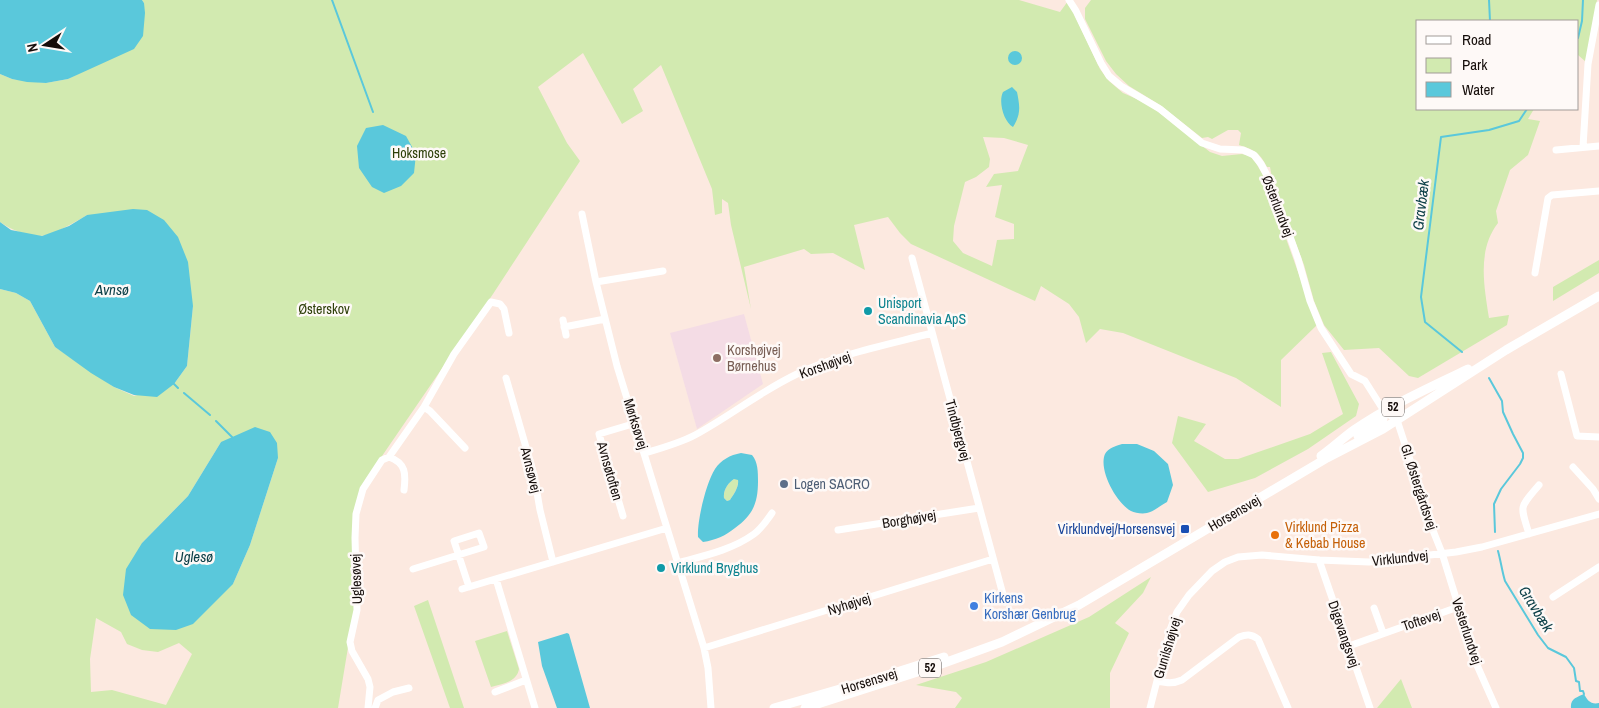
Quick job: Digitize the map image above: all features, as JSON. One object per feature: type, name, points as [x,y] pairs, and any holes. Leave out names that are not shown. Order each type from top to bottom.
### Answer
[{"type":"main road","name":"Horsensvej","points":[[805,708],[933,667],[1002,642],[1080,605],[1336,453],[1397,420],[1506,350],[1599,296]]},
{"type":"main road","name":"Horsensvej","points":[[1290,480],[1354,430],[1384,411],[1506,350]]},
{"type":"main road","points":[[1397,420],[1400,411],[1405,407],[1452,376]]},
{"type":"main road","points":[[1336,453],[1347,443],[1383,419],[1384,411]]},
{"type":"main road","name":"Horsensvej","points":[[774,708],[932,661],[1048,620]]},
{"type":"street","name":"Østerlundvej","points":[[1069,0],[1109,76],[1121,86],[1160,109],[1202,143],[1220,148],[1243,150],[1254,155],[1270,181],[1321,328],[1351,374],[1365,381],[1384,411],[1397,420]]},
{"type":"street","points":[[1583,147],[1588,64],[1599,5]]},
{"type":"street","points":[[1556,150],[1599,146]]},
{"type":"street","points":[[1535,273],[1546,202],[1549,197],[1599,191]]},
{"type":"street","name":"Mørksøvej","points":[[582,214],[605,319],[704,648],[708,668],[711,708]]},
{"type":"street","name":"Tindbjergvej","points":[[912,258],[1005,602]]},
{"type":"street","points":[[596,282],[663,271]]},
{"type":"street","name":"Uglesøvej","points":[[368,708],[370,687],[368,679],[352,651],[350,642],[357,610],[356,514],[363,489],[382,460],[389,457],[424,407],[454,354],[491,302],[500,304],[504,309],[509,333]]},
{"type":"street","points":[[563,320],[565,331],[605,319]]},
{"type":"street","name":"Korshøjvej","points":[[645,453],[694,435],[782,382],[815,366],[932,333]]},
{"type":"street","points":[[1560,374],[1577,436],[1599,437]]},
{"type":"street","name":"Avnsøvej","points":[[506,378],[534,475],[540,510],[553,562]]},
{"type":"street","points":[[424,407],[430,410],[465,448]]},
{"type":"street","name":"Gl. Østergårdsvej","points":[[1397,420],[1442,553]]},
{"type":"street","name":"Avnsøtoften","points":[[623,516],[599,434],[636,423]]},
{"type":"street","points":[[389,457],[398,460],[404,470],[406,480],[404,490]]},
{"type":"street","points":[[1573,467],[1593,489],[1599,499]]},
{"type":"street","points":[[1529,534],[1522,510],[1523,504],[1539,485]]},
{"type":"street","name":"Borghøjvej","points":[[838,530],[979,508]]},
{"type":"street","points":[[677,563],[735,545],[755,533],[763,526],[772,513]]},
{"type":"street","name":"Virklundvej","points":[[1212,571],[1225,562],[1244,556],[1262,555],[1369,562],[1442,553],[1482,547],[1599,514]]},
{"type":"street","points":[[413,569],[459,555],[466,588],[667,528]]},
{"type":"street","name":"Vesterlundvej","points":[[1442,553],[1476,663],[1496,708]]},
{"type":"street","name":"Nyhøjvej","points":[[704,648],[994,560]]},
{"type":"street","name":"Digevangsvej","points":[[1319,560],[1370,708]]},
{"type":"street","points":[[1553,597],[1599,567]]},
{"type":"street","name":"Gunilshøjvej","points":[[1150,708],[1170,630],[1177,612],[1189,595],[1212,571]]},
{"type":"street","points":[[496,579],[535,708]]},
{"type":"street","name":"Toftevej","points":[[1349,646],[1458,607]]},
{"type":"street","name":"Toftevej","points":[[1374,608],[1383,633]]},
{"type":"street","points":[[1157,681],[1169,684],[1182,680],[1239,636],[1245,634],[1252,635],[1258,639],[1288,708]]},
{"type":"street","points":[[495,692],[526,680]]},
{"type":"street","points":[[375,708],[378,700],[393,692],[409,688]]},
{"type":"shaded area","name":"Korshøjvej Børnehus","points":[[744,314],[763,384],[697,429],[670,333]]},
{"type":"green space","name":"Østerskov","points":[[142,0],[1019,0],[1060,12],[1068,1],[1100,69],[1109,81],[1123,93],[1146,103],[1210,152],[1222,156],[1242,154],[1250,156],[1256,163],[1264,177],[1317,325],[1281,360],[1281,407],[1236,378],[1123,333],[1100,329],[1086,343],[1079,317],[1069,304],[1041,286],[1035,301],[911,244],[888,217],[854,225],[865,270],[833,253],[811,254],[804,249],[744,267],[751,309],[731,225],[728,203],[722,199],[722,213],[715,215],[712,189],[661,65],[633,89],[643,111],[622,124],[583,53],[538,87],[567,143],[580,161],[493,294],[369,475],[358,496],[354,611],[338,708],[0,708],[0,289],[16,293],[30,301],[55,347],[114,387],[134,396],[174,384],[187,366],[193,306],[87,215],[58,231],[40,236],[19,232],[0,222],[0,74],[12,79],[46,83],[68,79],[93,66],[144,3]],"holes":[[[983,137],[1004,138],[1028,145],[1018,171],[994,174],[986,187],[1002,185],[995,217],[1014,224],[1014,239],[997,240],[992,266],[963,253],[953,241],[954,226],[965,182],[976,177],[989,167],[990,159]],[[221,442],[278,458],[250,545],[233,584],[142,543],[188,496]],[[96,618],[121,632],[127,644],[142,650],[158,652],[179,643],[192,654],[166,705],[112,690],[91,692],[90,659]]]},
{"type":"green space","points":[[1091,0],[1597,0],[1586,62],[1579,56],[1579,20],[1416,20],[1416,110],[1533,110],[1528,119],[1540,121],[1528,155],[1510,170],[1496,211],[1498,223],[1491,234],[1485,256],[1484,281],[1489,318],[1509,315],[1507,325],[1418,378],[1409,376],[1379,348],[1344,350],[1324,325],[1314,301],[1304,265],[1273,183],[1270,167],[1267,167],[1262,158],[1256,153],[1239,145],[1241,133],[1238,130],[1228,130],[1212,139],[1208,137],[1202,138],[1160,105],[1129,86],[1106,61],[1085,19],[1085,8]]},
{"type":"green space","points":[[1599,260],[1599,273],[1553,301],[1553,287]]},
{"type":"green space","points":[[1331,352],[1359,404],[1356,416],[1308,449],[1255,478],[1208,492],[1172,443],[1178,416],[1206,424],[1194,441],[1225,459],[1238,459],[1310,434],[1343,414],[1322,353]]},
{"type":"green space","points":[[734,479],[738,479],[737,488],[730,500],[727,501],[724,498],[725,490]]},
{"type":"green space","points":[[1151,577],[1143,593],[1115,623],[1129,633],[1110,673],[1110,708],[955,708],[962,698],[956,692],[916,685],[986,662],[1089,617]]},
{"type":"green space","points":[[428,600],[464,708],[450,708],[414,606]]},
{"type":"green space","points":[[507,631],[519,669],[518,673],[512,680],[491,687],[475,641]]},
{"type":"green space","points":[[1401,679],[1412,708],[1377,708]]},
{"type":"water","points":[[0,0],[142,0],[145,13],[143,36],[134,49],[68,79],[46,83],[12,79],[0,74]]},
{"type":"water","points":[[1012,51],[1018,51],[1022,58],[1018,65],[1012,65],[1008,61],[1008,55]]},
{"type":"water","points":[[1012,87],[1017,92],[1019,106],[1019,114],[1013,127],[1007,121],[1001,101],[1003,92]]},
{"type":"water","points":[[383,125],[406,136],[416,154],[414,173],[401,186],[384,193],[372,187],[359,168],[357,146],[366,128]]},
{"type":"water","name":"Avnsø","points":[[133,209],[147,210],[164,220],[178,237],[188,262],[193,306],[187,366],[174,384],[157,397],[134,395],[114,387],[91,373],[55,347],[30,301],[16,293],[0,289],[0,222],[11,230],[42,236],[69,226],[87,215]]},
{"type":"water","name":"Uglesø","points":[[255,427],[270,432],[277,443],[278,458],[250,545],[233,584],[193,624],[176,630],[150,629],[131,615],[123,595],[126,569],[142,543],[188,496],[221,442]]},
{"type":"water","points":[[1122,444],[1137,444],[1154,451],[1168,464],[1173,485],[1167,502],[1149,512],[1137,513],[1131,511],[1120,501],[1106,477],[1104,461],[1106,452]]},
{"type":"water","points":[[737,454],[752,455],[757,464],[758,489],[753,508],[746,518],[731,531],[720,537],[703,542],[698,537],[698,530],[708,483],[720,463],[726,458]],"holes":[[[734,479],[738,480],[736,490],[730,500],[727,501],[724,498],[726,487]]]},
{"type":"water","points":[[569,634],[590,708],[557,708],[542,666],[538,642]]},
{"type":"water","points":[[1584,694],[1590,701],[1599,703],[1599,708],[1571,708],[1573,700]]},
{"type":"waterway","points":[[332,0],[373,112]]},
{"type":"waterway","points":[[1489,0],[1490,20]]},
{"type":"waterway","name":"Gravbæk","points":[[1579,34],[1583,0]]},
{"type":"waterway","name":"Gravbæk","points":[[1462,352],[1425,322],[1421,297],[1441,137],[1489,130],[1519,121],[1526,110]]},
{"type":"waterway","name":"Gravbæk","points":[[1489,378],[1502,401],[1503,412],[1523,453],[1520,464],[1501,489],[1494,504],[1495,532]]},
{"type":"waterway","points":[[174,384],[178,388]]},
{"type":"waterway","points":[[184,393],[210,415]]},
{"type":"waterway","points":[[216,421],[232,437]]},
{"type":"waterway","name":"Gravbæk","points":[[1498,551],[1505,581],[1548,648],[1566,657],[1574,668],[1576,681],[1579,682],[1580,691],[1583,691],[1584,694]]},
{"type":"place","name":"Unisport Scandinavia ApS","points":[[868,311]]},
{"type":"place","name":"Korshøjvej Børnehus","points":[[717,358]]},
{"type":"place","name":"Logen SACRO","points":[[784,484]]},
{"type":"place","name":"Virklundvej/Horsensvej","points":[[1185,529]]},
{"type":"place","name":"Virklund Pizza & Kebab House","points":[[1275,535]]},
{"type":"place","name":"Virklund Bryghus","points":[[661,568]]},
{"type":"place","name":"Kirkens Korshær Genbrug","points":[[974,606]]},
{"type":"park label","name":"Hoksmose","points":[[419,153]]}]
